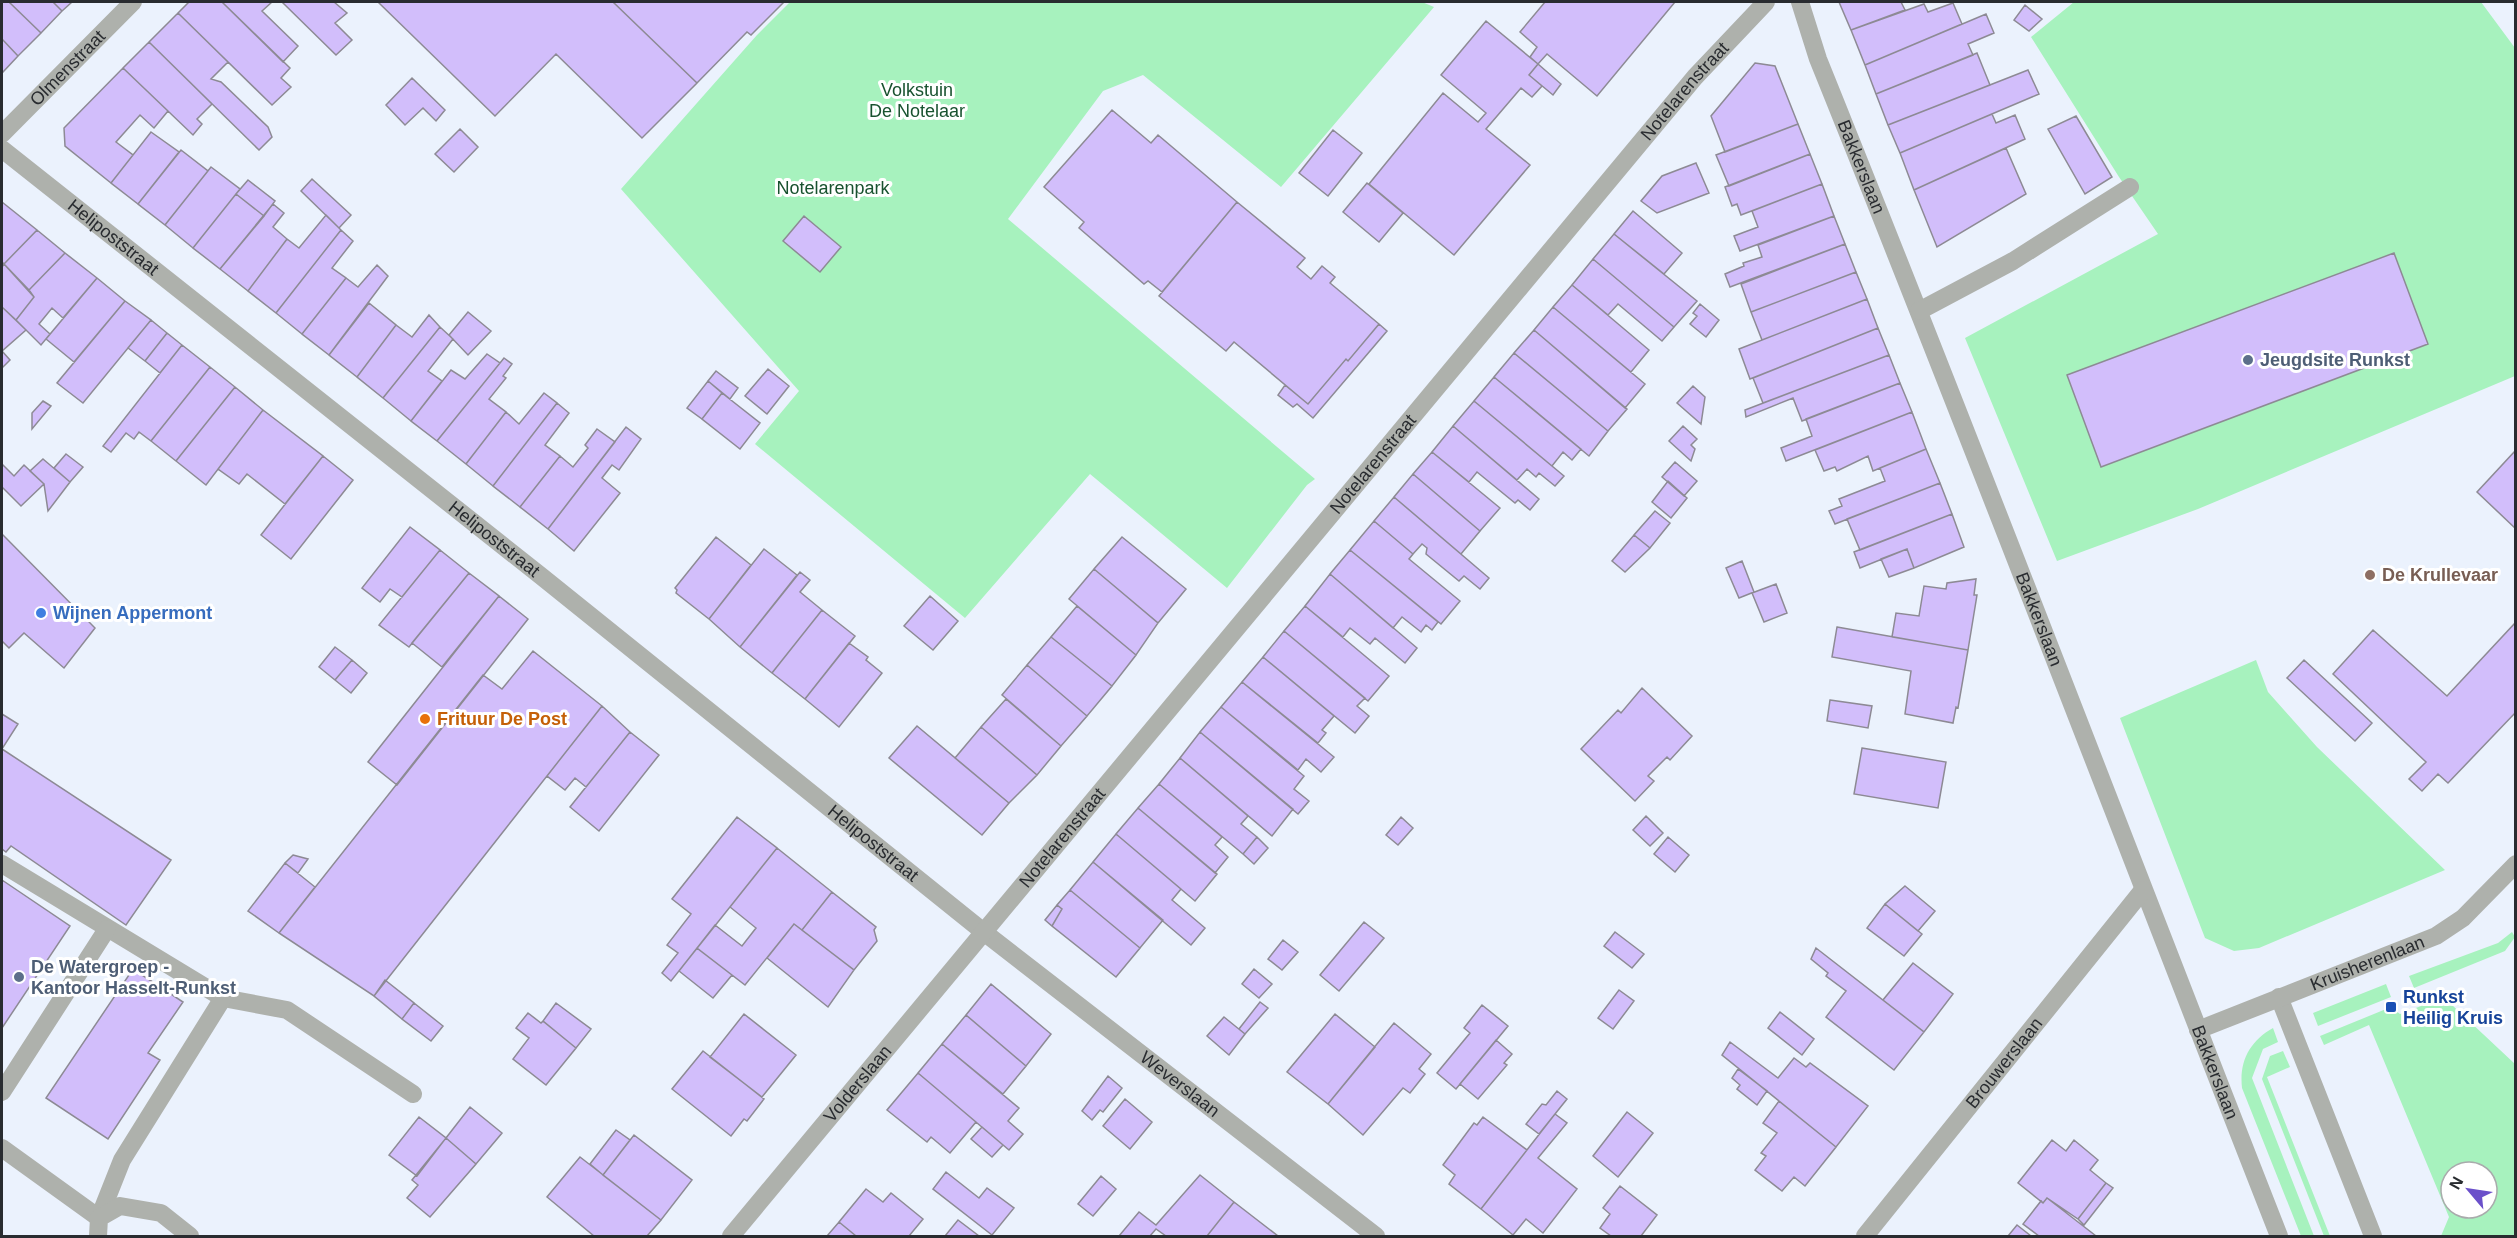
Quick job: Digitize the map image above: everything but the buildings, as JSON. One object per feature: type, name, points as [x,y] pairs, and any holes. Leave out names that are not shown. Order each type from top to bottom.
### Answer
[{"type":"street","name":"Olmenstraat","points":[[2,134],[133,2]]},
{"type":"street","name":"Notelarenstraat","points":[[985,933],[1695,77],[1766,2]]},
{"type":"street","name":"Bakkerslaan","points":[[1800,2],[1818,59],[2063,678],[2143,890],[2279,1236]]},
{"type":"street","name":"Helipoststraat","points":[[2,149],[522,561],[985,933]]},
{"type":"street","points":[[1919,311],[2013,261],[2130,187]]},
{"type":"street","points":[[2,864],[222,998],[287,1010],[413,1094]]},
{"type":"street","name":"Kruisherenlaan","points":[[2198,1030],[2436,936],[2463,918],[2516,864]]},
{"type":"street","name":"Brouwerslaan","points":[[1865,1236],[2143,890]]},
{"type":"street","points":[[2,1092],[107,929]]},
{"type":"street","name":"Volderslaan","points":[[731,1236],[985,933]]},
{"type":"street","name":"Weverslaan","points":[[985,933],[1376,1236]]},
{"type":"street","points":[[2279,997],[2373,1236]]},
{"type":"street","points":[[98,1227],[122,1160],[222,998]]},
{"type":"street","points":[[2,1148],[98,1227]]},
{"type":"street","points":[[98,1227],[120,1206],[161,1213],[190,1236]]},
{"type":"green space","name":"Notelarenpark","points":[[790,2],[1422,2],[1434,7],[1281,187],[1143,75],[1103,91],[1008,219],[1315,479],[1307,485],[1227,588],[1090,474],[965,618],[755,444],[799,391],[621,189],[757,35]]},
{"type":"green space","points":[[2074,2],[2481,2],[2515,48],[2515,376],[2198,509],[2057,561],[1965,338],[2158,234],[2119,177],[2031,37]]},
{"type":"green space","points":[[2256,660],[2268,692],[2317,747],[2445,870],[2259,948],[2234,951],[2205,938],[2120,718]]},
{"type":"green space","points":[[2512,932],[2515,937],[2505,951],[2414,988],[2409,976],[2498,943]]},
{"type":"green space","points":[[2386,984],[2391,997],[2318,1026],[2313,1013]]},
{"type":"green space","points":[[2436,990],[2515,1064],[2515,1236],[2441,1236],[2448,1220],[2499,1220],[2499,1160],[2439,1160],[2439,1193],[2369,1025],[2324,1045],[2320,1036],[2391,1007],[2400,1014],[2421,1006],[2419,999]]},
{"type":"green space","points":[[2273,1028],[2278,1042],[2263,1049],[2252,1078],[2314,1236],[2301,1236],[2242,1088],[2242,1069],[2248,1053],[2258,1039]]},
{"type":"green space","points":[[2283,1051],[2290,1067],[2267,1077],[2330,1236],[2324,1236],[2262,1079],[2270,1056]]},
{"type":"place","name":"Jeugdsite Runkst","points":[[2248,360]]},
{"type":"place","name":"De Krullevaar","points":[[2370,575]]},
{"type":"place","name":"Wijnen Appermont","points":[[41,613]]},
{"type":"place","name":"Frituur De Post","points":[[425,719]]},
{"type":"place","name":"De Watergroep - Kantoor Hasselt-Runkst","points":[[19,977]]},
{"type":"place","name":"Runkst Heilig Kruis","points":[[2391,1007]]},
{"type":"park label","name":"Volkstuin De Notelaar","points":[[917,100]]}]
